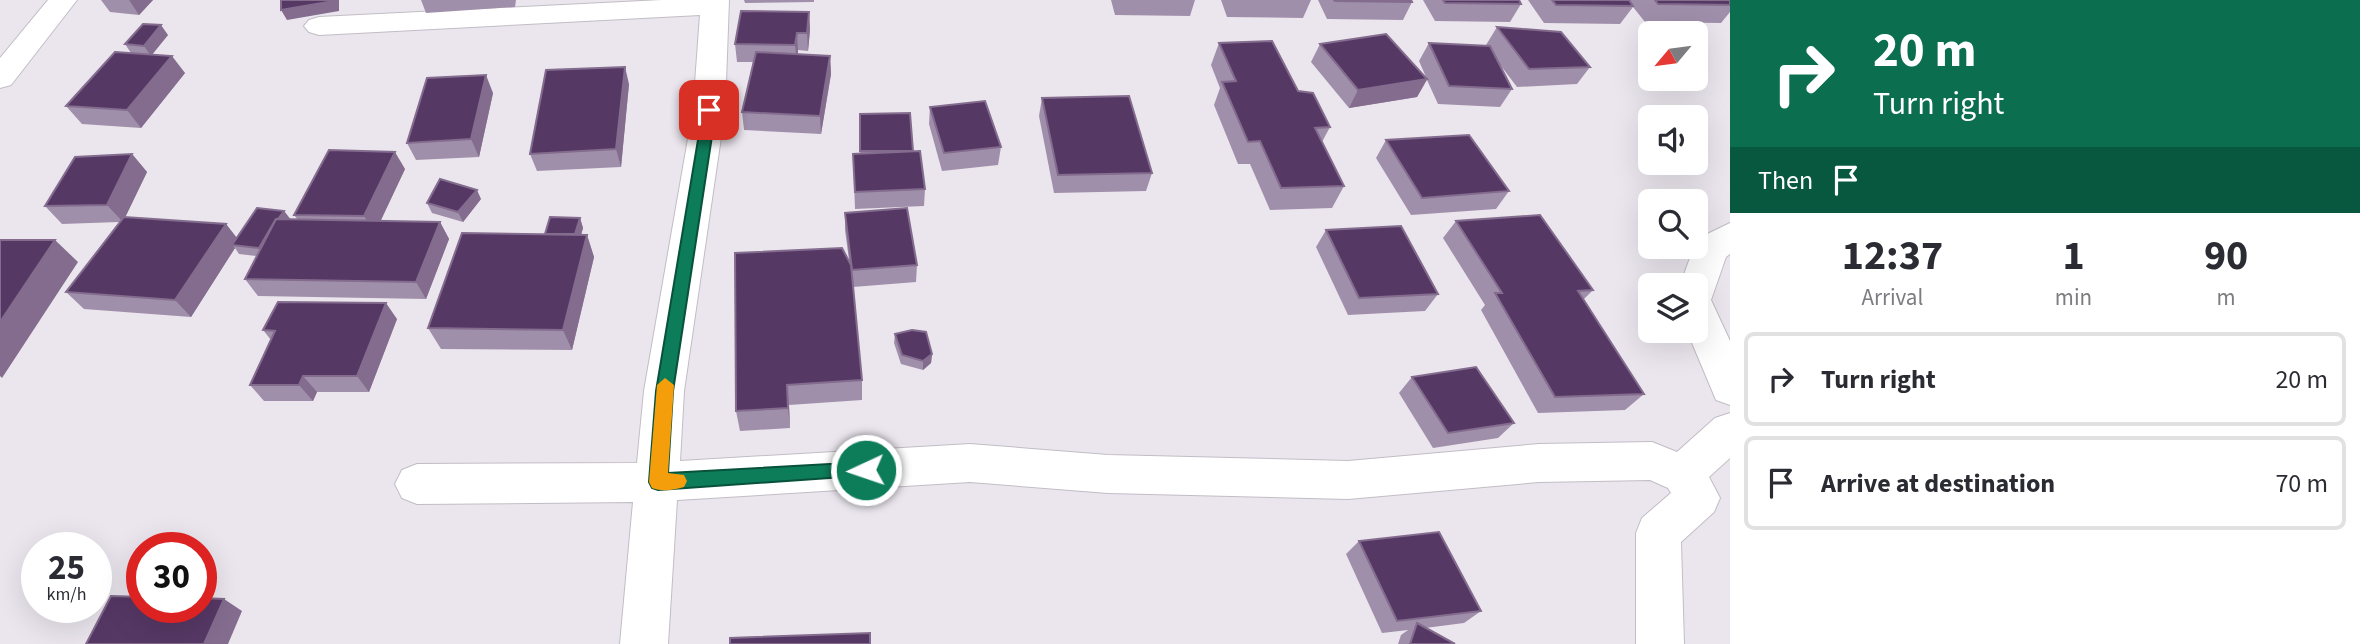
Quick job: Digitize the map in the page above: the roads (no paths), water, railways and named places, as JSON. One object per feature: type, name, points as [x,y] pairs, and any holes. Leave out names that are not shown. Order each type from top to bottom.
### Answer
[{"type":"street","points":[[0,78],[63,0]]},
{"type":"street","points":[[319,26],[715,3],[709,110],[664,391],[644,644]]},
{"type":"street","points":[[1703,273],[1710,249],[1730,236]]},
{"type":"street","points":[[1708,336],[1730,388]]},
{"type":"street","points":[[1683,474],[1730,431]]},
{"type":"street","points":[[417,484],[658,482],[970,463],[1108,474],[1348,480],[1539,463],[1652,461],[1683,474],[1699,498],[1658,533],[1660,644]]}]
